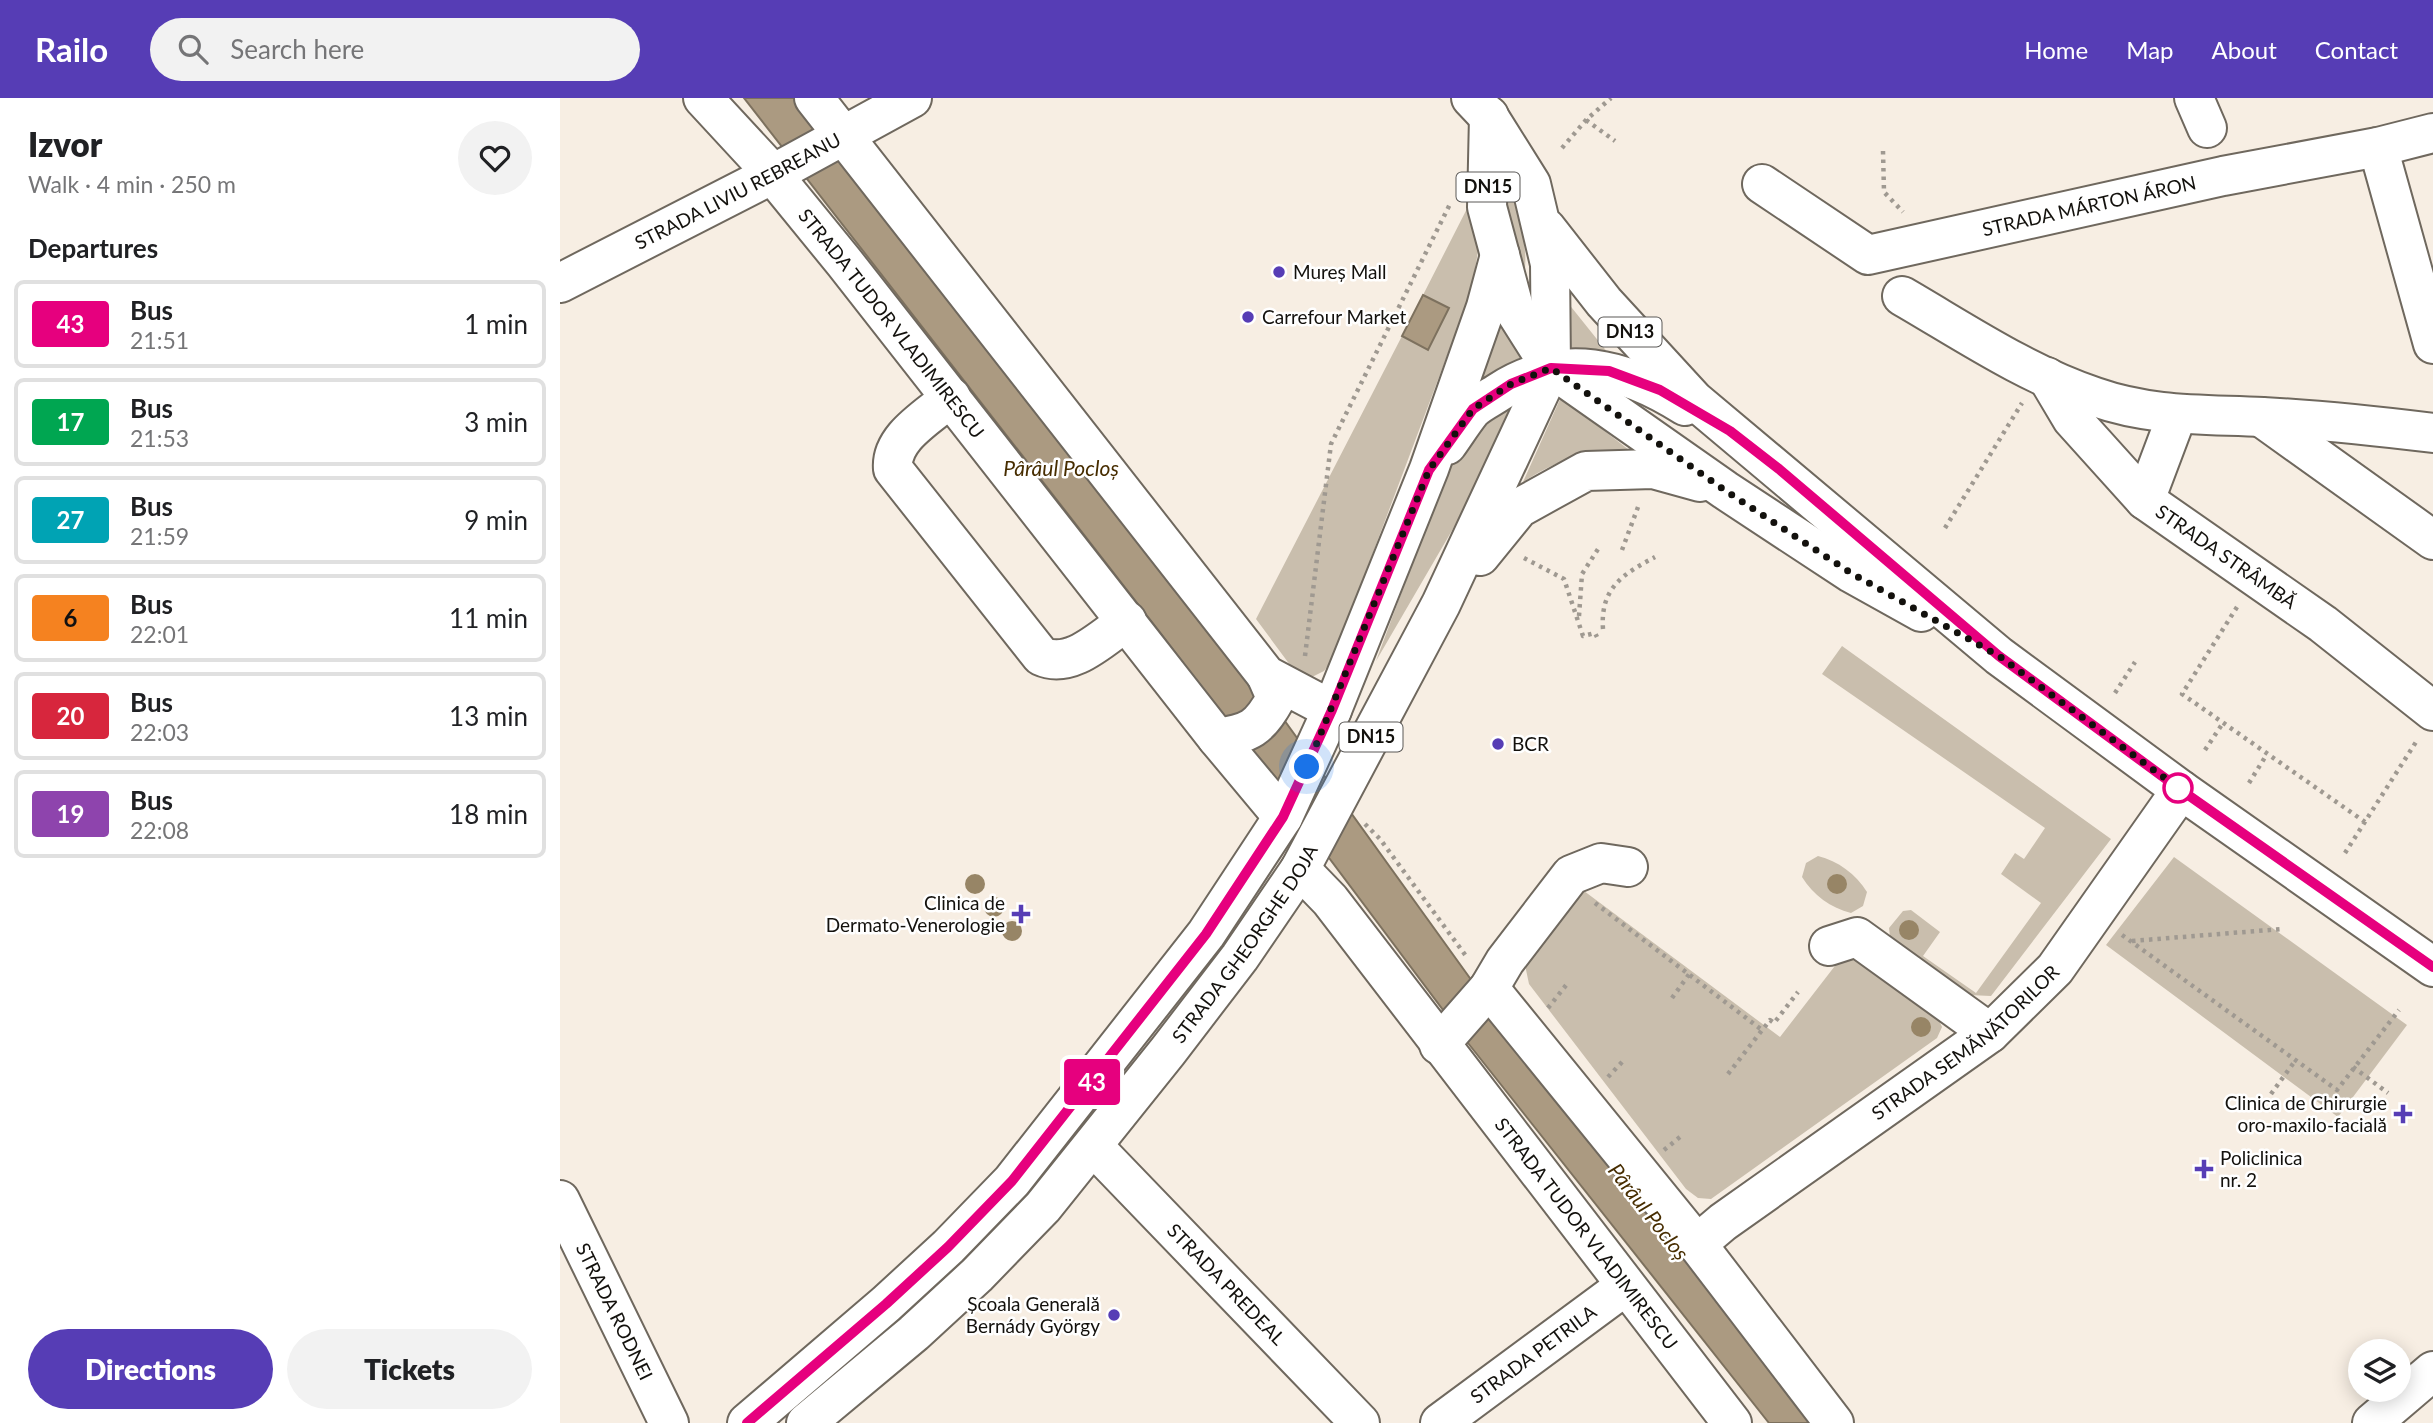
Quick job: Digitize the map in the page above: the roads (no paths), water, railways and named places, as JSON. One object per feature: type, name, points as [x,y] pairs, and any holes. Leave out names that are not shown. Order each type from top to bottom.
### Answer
[{"type":"street","name":"STRADA TUDOR VLADIMIRESCU","points":[[703,98],[782,168],[951,397],[1217,738],[1283,817]]},
{"type":"street","points":[[814,98],[1266,675],[1276,698],[1264,721],[1244,734],[1217,738]]},
{"type":"street","name":"STRADA LIVIU REBREANU","points":[[560,283],[912,98]]},
{"type":"street","name":"DN15","points":[[1482,104],[1531,184],[1542,222],[1550,264],[1551,368]]},
{"type":"street","name":"DN15","points":[[1482,104],[1487,207],[1500,255]]},
{"type":"street","name":"STRADA MÁRTON ÁRON","points":[[1762,184],[1868,255],[2222,176],[2378,147],[2433,133]]},
{"type":"street","points":[[2378,147],[2433,344]]},
{"type":"street","name":"DN13","points":[[1542,222],[1571,264],[1644,348],[1730,431],[1779,469],[1999,656],[2181,790],[2433,967]]},
{"type":"street","points":[[1500,255],[1515,311],[1551,368],[1726,491]]},
{"type":"street","name":"STRADA GHEORGHE DOJA","points":[[747,1423],[886,1304],[948,1247],[1012,1181],[1206,934],[1283,817],[1332,710],[1429,470],[1486,307],[1500,255]]},
{"type":"street","points":[[1902,296],[2039,384],[2177,415],[2261,416],[2433,433]]},
{"type":"street","points":[[1429,470],[1473,409],[1511,384],[1551,368],[1609,371],[1660,390],[1730,431]]},
{"type":"street","name":"STRADA GHEORGHE DOJA","points":[[806,1423],[977,1275],[1043,1207],[1240,957],[1300,869],[1441,604],[1551,368]]},
{"type":"street","name":"STRADA STRÂMBĂ","points":[[2039,384],[2145,500],[2323,624],[2426,724]]},
{"type":"street","points":[[951,397],[903,439],[892,458],[893,469],[926,511],[1041,656],[1060,663],[1071,659],[1127,621]]},
{"type":"street","points":[[2145,500],[2177,415]]},
{"type":"street","points":[[2261,416],[2433,540]]},
{"type":"street","points":[[1441,604],[1519,508],[1586,471],[1653,469],[1726,491]]},
{"type":"street","name":"DN13","points":[[1726,491],[1851,573],[1999,656]]},
{"type":"street","points":[[1266,675],[1332,710]]},
{"type":"street","name":"STRADA SEMĂNĂTORILOR","points":[[1697,1244],[1723,1222],[1990,1033],[2054,969],[2181,790]]},
{"type":"street","points":[[1439,1045],[1489,988],[1505,961],[1571,875],[1601,863],[1628,867]]},
{"type":"street","name":"STRADA TUDOR VLADIMIRESCU","points":[[1300,869],[1331,900],[1624,1287],[1732,1423]]},
{"type":"street","points":[[1829,946],[1857,937],[1990,1033]]},
{"type":"street","points":[[1489,988],[1697,1244],[1834,1423]]},
{"type":"street","name":"STRADA PREDEAL","points":[[1093,1146],[1360,1423]]},
{"type":"street","name":"STRADA RODNEI","points":[[560,1200],[669,1423]]},
{"type":"street","name":"STRADA PETRILA","points":[[1440,1423],[1607,1303],[1624,1287]]},
{"type":"street","points":[[2372,1423],[2433,1371]]},
{"type":"water","name":"Pârâul Pocloș","points":[[744,98],[804,98],[1246,667],[1490,1006],[1817,1423],[1769,1423],[1464,1038],[1162,635]]},
{"type":"water","points":[[1423,295],[1449,308],[1428,350],[1402,336]]},
{"type":"place","name":"Mureș Mall","points":[[1279,272]]},
{"type":"place","name":"Carrefour Market","points":[[1248,317]]},
{"type":"place","name":"BCR","points":[[1498,744]]},
{"type":"place","name":"Clinica de Dermato-Venerologie","points":[[1021,914]]},
{"type":"place","name":"Clinica de Chirurgie oro-maxilo-facială","points":[[2403,1114]]},
{"type":"place","name":"Policlinica nr. 2","points":[[2204,1169]]},
{"type":"place","name":"Școala Generală Bernády György","points":[[1114,1315]]}]
